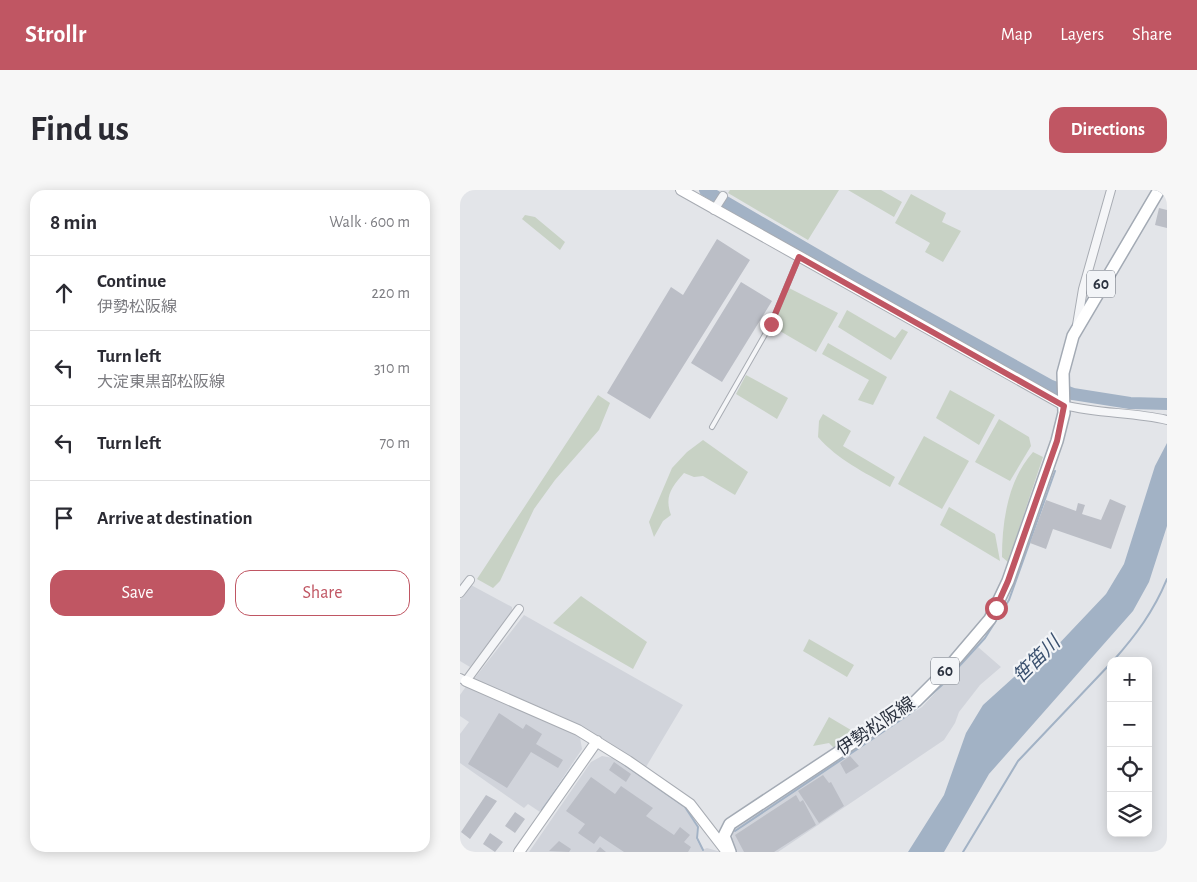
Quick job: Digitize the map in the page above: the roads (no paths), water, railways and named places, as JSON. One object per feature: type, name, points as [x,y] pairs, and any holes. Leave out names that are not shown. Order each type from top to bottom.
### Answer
[{"type":"main road","name":"伊勢松阪線","points":[[730,824],[916,701],[981,630],[996,608],[1008,581],[1057,441],[1064,395],[1067,355],[1077,327],[1159,190]]},
{"type":"main road","points":[[728,852],[724,836],[730,824]]},
{"type":"street","points":[[681,190],[716,207],[799,257],[1064,395],[1087,411],[1115,412],[1167,420]]},
{"type":"street","points":[[1077,327],[1083,289],[1111,190]]},
{"type":"street","points":[[716,207],[723,196]]},
{"type":"street","points":[[460,593],[470,580]]},
{"type":"street","points":[[519,609],[463,679],[578,730],[597,741],[690,804],[706,827],[728,852]]},
{"type":"street","points":[[519,852],[597,741]]},
{"type":"street","points":[[706,827],[714,830],[730,824]]},
{"type":"lane","points":[[712,427],[771,324],[799,257]]},
{"type":"water","points":[[1167,443],[1167,526],[1149,582],[1133,611],[989,774],[944,852],[908,852],[944,795],[966,733],[983,705],[1014,677],[1035,669],[1106,594],[1124,564],[1155,466]]},
{"type":"waterway","points":[[705,190],[858,279],[1051,386],[1073,394],[1130,403],[1167,404]]},
{"type":"waterway","points":[[735,831],[911,713],[942,685],[985,638],[1009,600],[1055,471]]},
{"type":"waterway","points":[[1116,657],[1144,622],[1167,579]]},
{"type":"waterway","points":[[963,852],[1018,761],[1107,667]]},
{"type":"waterway","points":[[542,810],[581,755]]},
{"type":"waterway","points":[[622,763],[685,807],[698,827],[697,838],[703,850]]},
{"type":"water label","name":"笹笛川","points":[[1037,660]]}]
